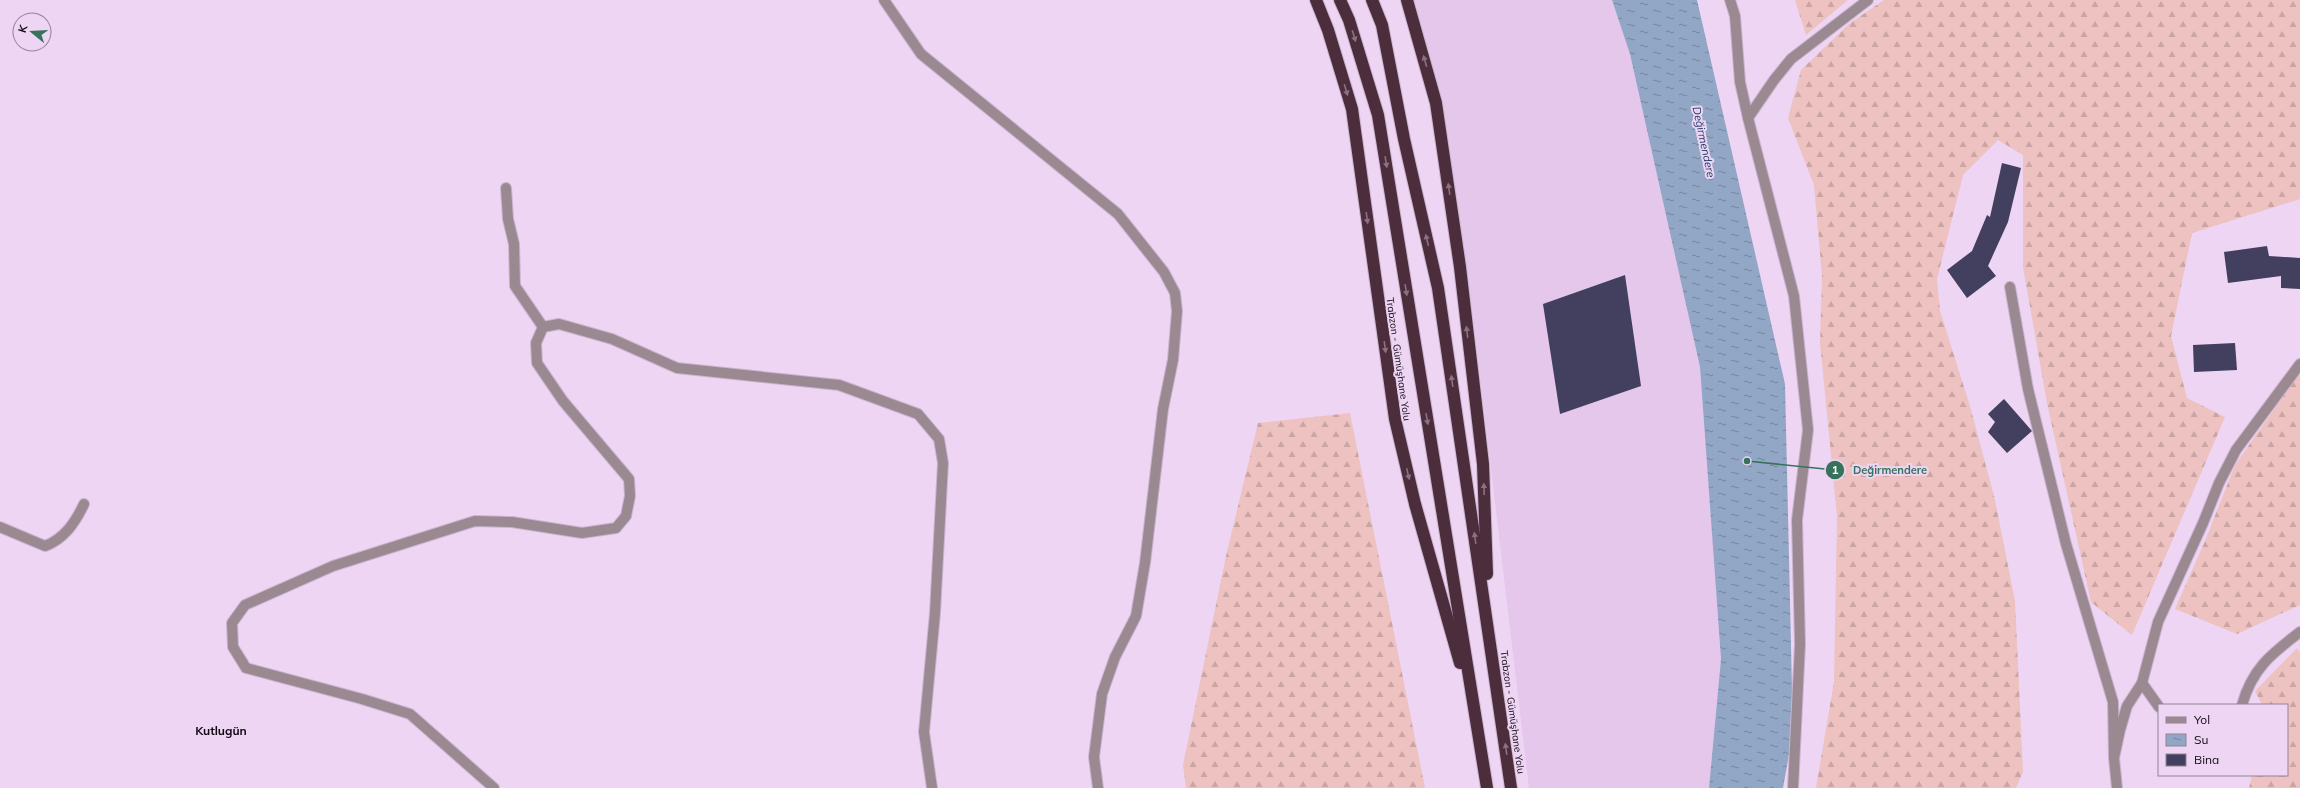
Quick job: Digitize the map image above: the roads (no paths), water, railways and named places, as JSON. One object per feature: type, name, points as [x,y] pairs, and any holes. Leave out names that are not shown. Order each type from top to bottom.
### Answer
[{"type":"highway","name":"Trabzon - Gümüşhane Yolu","points":[[1316,0],[1328,30],[1352,110],[1395,419],[1415,504],[1476,719]]},
{"type":"highway","name":"Trabzon - Gümüşhane Yolu","points":[[1340,0],[1349,20],[1378,115],[1487,788]]},
{"type":"highway","name":"Trabzon - Gümüşhane Yolu","points":[[1372,0],[1382,25],[1404,139],[1438,288],[1511,788]]},
{"type":"highway","name":"Trabzon - Gümüşhane Yolu","points":[[1407,0],[1436,103],[1460,267],[1483,464],[1490,640]]},
{"type":"street","points":[[884,0],[921,54],[1118,214],[1164,272],[1175,293],[1177,311],[1173,360],[1162,409],[1145,563],[1136,616],[1114,657],[1102,694],[1094,757],[1098,788]]},
{"type":"street","points":[[1730,0],[1735,16],[1740,82],[1794,296],[1808,430],[1798,520],[1800,644],[1793,788]]},
{"type":"street","points":[[1748,118],[1774,80],[1791,59],[1868,0]]},
{"type":"street","points":[[506,188],[508,219],[514,244],[515,286],[543,327]]},
{"type":"street","points":[[2010,287],[2028,389],[2066,544],[2112,702],[2114,758],[2117,788]]},
{"type":"street","points":[[543,327],[559,324],[612,339],[677,368],[839,384],[918,414],[939,439],[943,463],[936,613],[924,732],[932,788]]},
{"type":"street","points":[[494,788],[410,714],[362,699],[246,668],[233,648],[232,623],[245,605],[333,566],[475,521],[512,522],[582,533],[616,528],[626,516],[630,496],[629,479],[563,401],[537,363],[536,343],[543,327]]},
{"type":"street","points":[[2114,758],[2127,706],[2142,683],[2158,622],[2203,523],[2219,483],[2236,450],[2300,364]]},
{"type":"street","points":[[0,527],[44,546],[58,541],[78,517],[84,504]]},
{"type":"street","points":[[2242,704],[2248,685],[2263,663],[2300,632]]},
{"type":"street","points":[[2142,683],[2158,706]]},
{"type":"water","name":"Değirmendere","points":[[1612,0],[1697,0],[1785,384],[1793,732],[1783,788],[1709,788],[1721,659],[1700,367],[1630,54]]},
{"type":"place","name":"Değirmendere","points":[[1747,461]]},
{"type":"district","name":"Kutlugün","points":[[221,731]]}]
